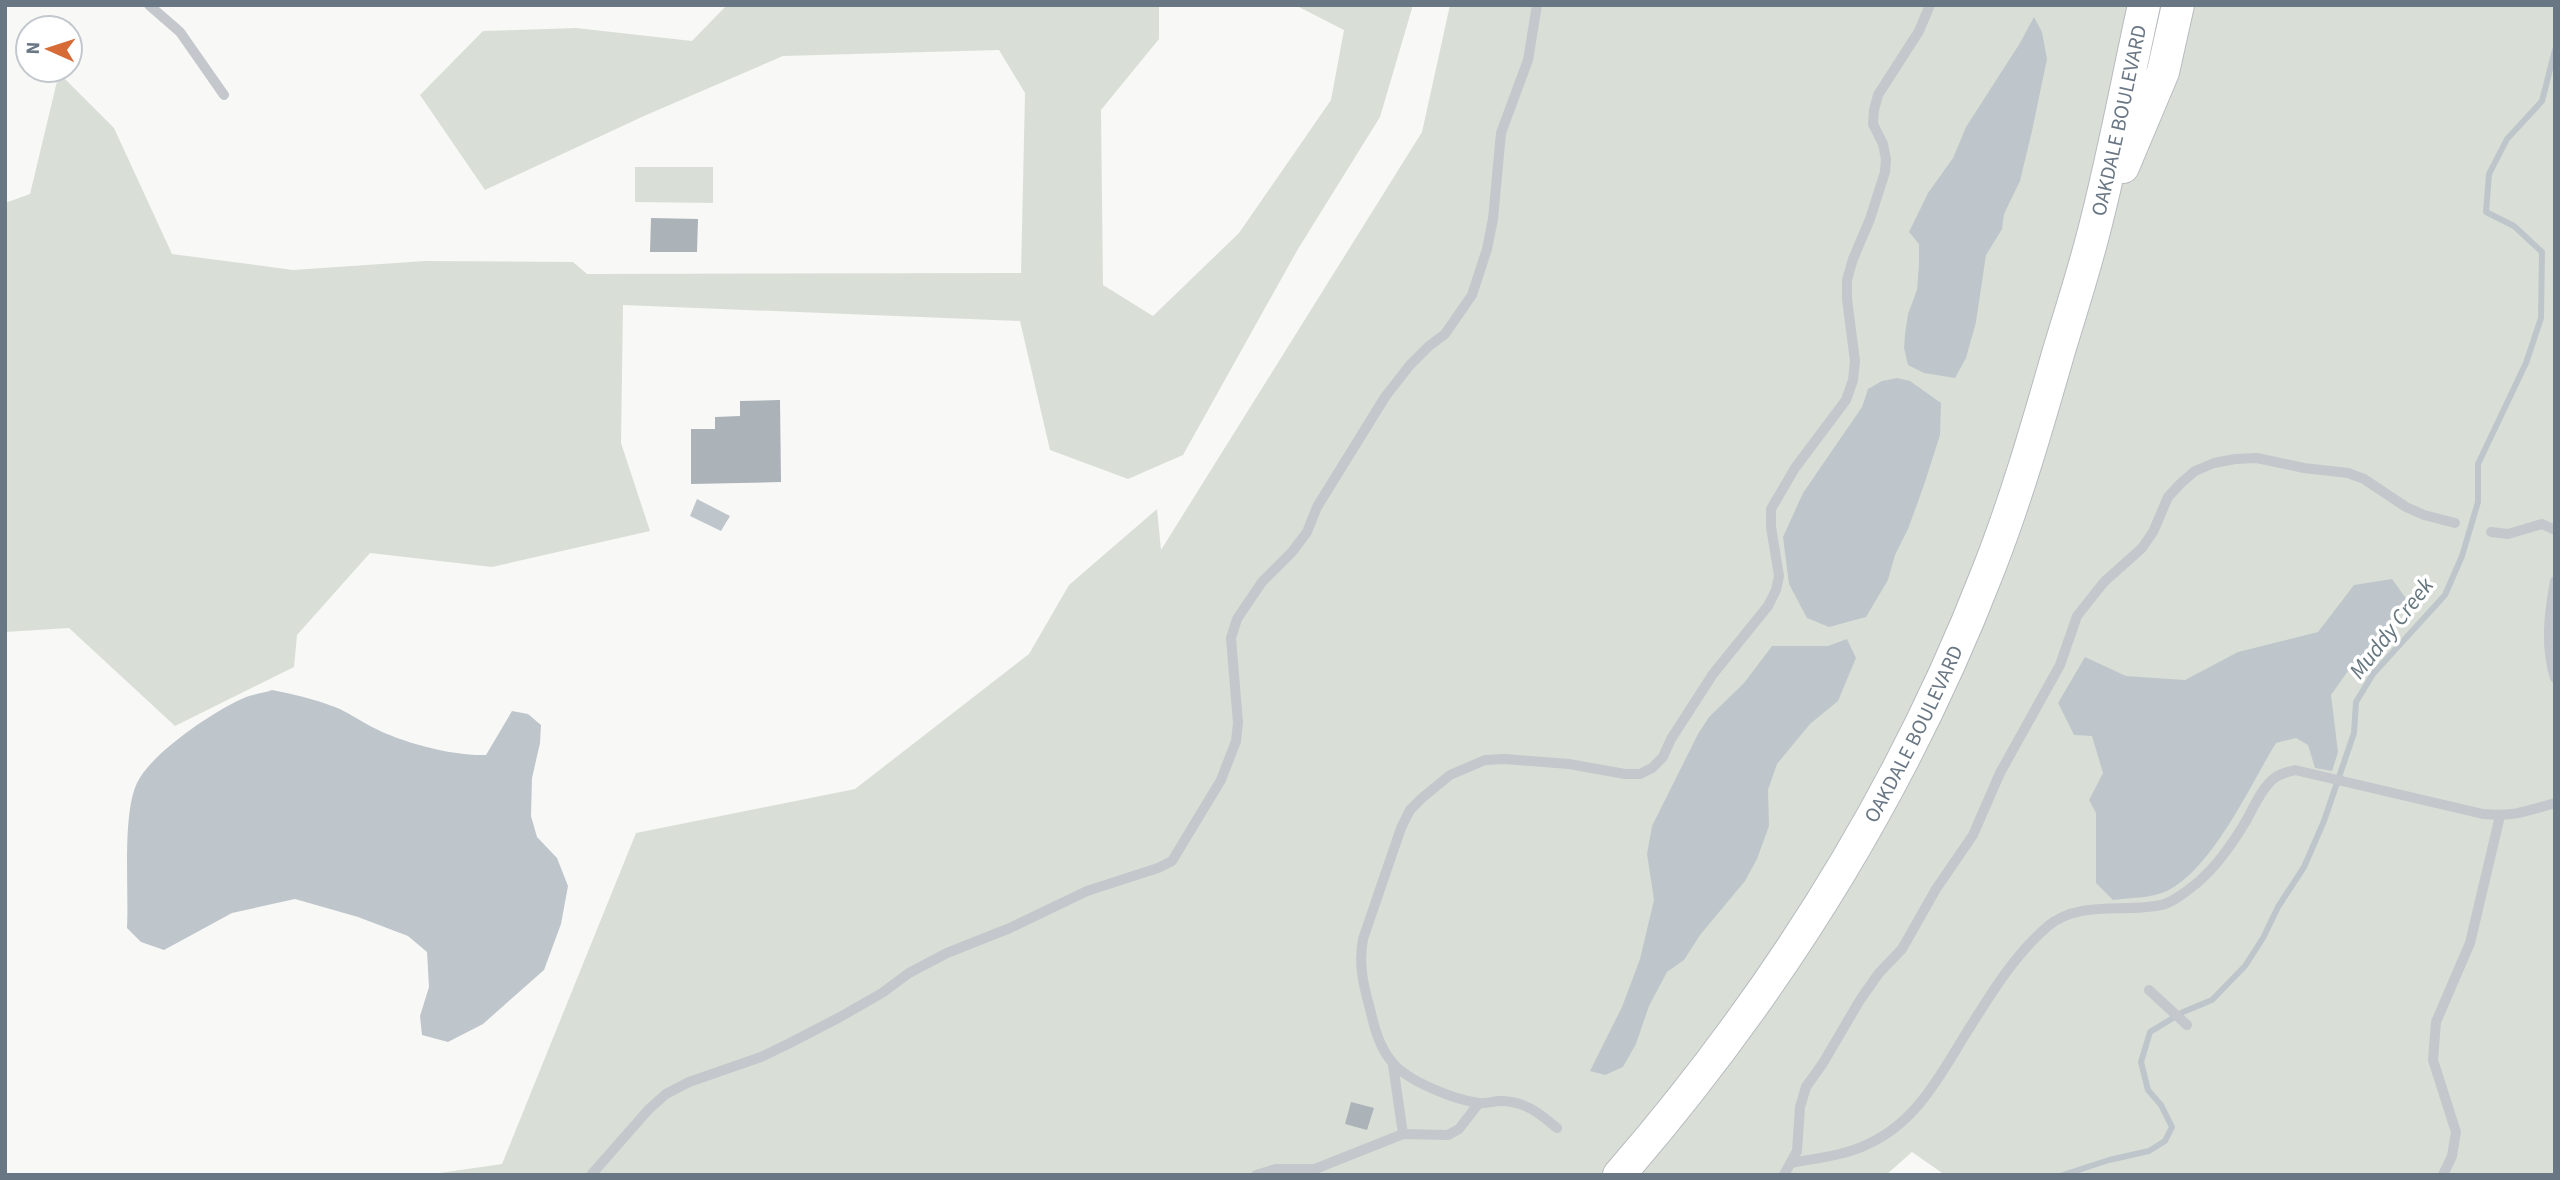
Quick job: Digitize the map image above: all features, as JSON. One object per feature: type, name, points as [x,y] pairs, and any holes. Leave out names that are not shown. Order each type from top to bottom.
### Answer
[{"type":"main road","name":"OAKDALE BOULEVARD","points":[[1619,1175],[1698,1081],[1775,975],[1846,864],[1909,750],[1964,631],[2031,446],[2093,235],[2144,5]]},
{"type":"main road","name":"OAKDALE BOULEVARD","points":[[2093,235],[2163,72],[2178,5]]},
{"type":"lane","points":[[149,5],[180,32],[225,95]]},
{"type":"lane","points":[[591,1175],[666,1094],[689,1082],[790,1044],[947,953],[1010,928],[1087,891],[1158,868],[1172,860],[1221,780],[1236,741],[1238,723],[1231,638],[1237,620],[1262,582],[1292,552],[1307,531],[1317,507],[1385,397],[1410,365],[1445,334],[1472,295],[1487,249],[1493,219],[1501,133],[1528,60],[1537,5]]},
{"type":"lane","points":[[1403,1134],[1393,1065],[1374,1027],[1361,975],[1360,956],[1363,939],[1410,810],[1450,775],[1485,760],[1505,758],[1569,764],[1625,774],[1640,774],[1652,768],[1663,757],[1671,739],[1713,674],[1768,606],[1779,576],[1771,527],[1771,509],[1796,468],[1846,400],[1853,380],[1855,361],[1847,280],[1885,172],[1883,144],[1873,124],[1878,95],[1919,31],[1930,5]]},
{"type":"lane","points":[[1784,1175],[1797,1151],[1800,1107],[1806,1087],[1860,1000],[1902,949],[1936,889],[1973,835],[2000,773],[2060,665],[2077,616],[2104,582],[2142,548],[2153,532],[2168,497],[2181,483],[2195,471],[2214,463],[2235,458],[2258,458],[2316,470],[2348,472],[2364,479],[2406,507],[2455,523]]},
{"type":"lane","points":[[2491,532],[2508,534],[2542,524],[2555,530]]},
{"type":"lane","points":[[2555,581],[2549,656],[2555,678]]},
{"type":"lane","points":[[1791,1163],[1851,1151],[1870,1144],[1896,1126],[1929,1094],[1996,986],[2032,941],[2051,924],[2071,914],[2091,909],[2164,904],[2182,894],[2223,856],[2262,793],[2273,779],[2284,772],[2295,770],[2500,816],[2529,812],[2555,803]]},
{"type":"lane","points":[[2442,1175],[2452,1156],[2456,1132],[2432,1060],[2436,1022],[2470,943],[2500,816]]},
{"type":"lane","points":[[2149,990],[2188,1025]]},
{"type":"lane","points":[[1393,1065],[1433,1089],[1479,1103],[1520,1103],[1537,1111],[1557,1128]]},
{"type":"lane","points":[[1256,1175],[1276,1169],[1315,1169],[1403,1134],[1448,1135],[1459,1129],[1479,1103]]},
{"type":"shaded area","points":[[727,5],[1159,5],[1159,39],[1101,110],[1103,285],[1153,316],[1239,233],[1331,100],[1344,30],[1295,5],[1413,5],[1380,117],[1298,249],[1183,455],[1128,479],[1050,450],[1020,321],[623,305],[621,443],[650,531],[492,567],[370,553],[297,635],[294,667],[175,726],[69,628],[5,632],[5,203],[30,194],[56,84],[70,84],[114,128],[172,254],[293,270],[425,261],[573,262],[587,274],[1021,273],[1025,93],[999,50],[783,56],[644,116],[485,190],[420,95],[483,31],[576,28],[692,41]]},
{"type":"shaded area","points":[[1450,5],[2555,5],[2555,1175],[1945,1175],[1912,1152],[1886,1175],[426,1175],[502,1164],[636,833],[855,789],[1029,654],[1069,585],[1157,509],[1161,550],[1422,132]]},
{"type":"shaded area","points":[[2034,17],[2042,32],[2047,59],[2020,181],[2004,214],[2002,229],[1986,255],[1976,322],[1966,358],[1955,378],[1924,373],[1908,365],[1904,348],[1908,314],[1917,290],[1919,264],[1919,244],[1909,232],[1928,193],[1953,158],[1966,127]]},
{"type":"shaded area","points":[[635,167],[713,167],[713,203],[635,202]]},
{"type":"shaded area","points":[[1897,378],[1910,381],[1941,403],[1940,435],[1888,580],[1866,617],[1829,627],[1807,618],[1789,584],[1783,537],[1803,493],[1862,407],[1868,389],[1882,381]]},
{"type":"shaded area","points":[[697,499],[730,516],[721,531],[690,516]]},
{"type":"shaded area","points":[[2392,579],[2408,601],[2376,644],[2353,664],[2331,695],[2338,752],[2332,771],[2315,768],[2308,745],[2296,738],[2276,743],[2215,846],[2184,880],[2161,893],[2113,900],[2096,883],[2096,813],[2089,800],[2103,773],[2092,736],[2074,735],[2058,703],[2085,657],[2126,676],[2185,680],[2238,652],[2318,632],[2354,585]]},
{"type":"shaded area","points":[[1847,639],[1856,658],[1838,701],[1810,724],[1777,764],[1768,790],[1769,826],[1757,859],[1745,881],[1700,935],[1684,960],[1667,972],[1649,1006],[1636,1044],[1623,1067],[1605,1075],[1590,1071],[1622,1007],[1640,959],[1654,900],[1647,854],[1652,826],[1698,734],[1709,717],[1744,683],[1772,646],[1828,646]]},
{"type":"shaded area","points":[[272,690],[335,707],[398,738],[428,747],[473,755],[486,755],[512,711],[528,714],[541,725],[532,778],[531,816],[537,837],[557,858],[568,886],[561,924],[544,970],[483,1024],[448,1042],[422,1035],[420,1016],[429,987],[427,952],[408,936],[358,917],[295,899],[232,913],[164,950],[141,942],[127,928],[129,814],[132,797],[144,771],[169,746],[202,722],[246,697]]},
{"type":"building","points":[[651,218],[698,219],[697,252],[650,252]]},
{"type":"building","points":[[780,400],[781,482],[691,484],[691,429],[715,429],[715,417],[740,416],[740,401]]},
{"type":"building","points":[[1351,1102],[1374,1108],[1367,1130],[1345,1124]]},
{"type":"waterway","name":"Muddy Creek","points":[[2063,1175],[2149,1151],[2165,1141],[2172,1127],[2161,1105],[2148,1090],[2141,1062],[2150,1032],[2183,1012],[2212,1000],[2245,966],[2304,867],[2324,821],[2354,733],[2356,702],[2373,674],[2445,595],[2462,556],[2478,502],[2478,464],[2526,363],[2541,318],[2542,252],[2514,226],[2486,212],[2489,174],[2507,139],[2542,101],[2555,50]]}]
